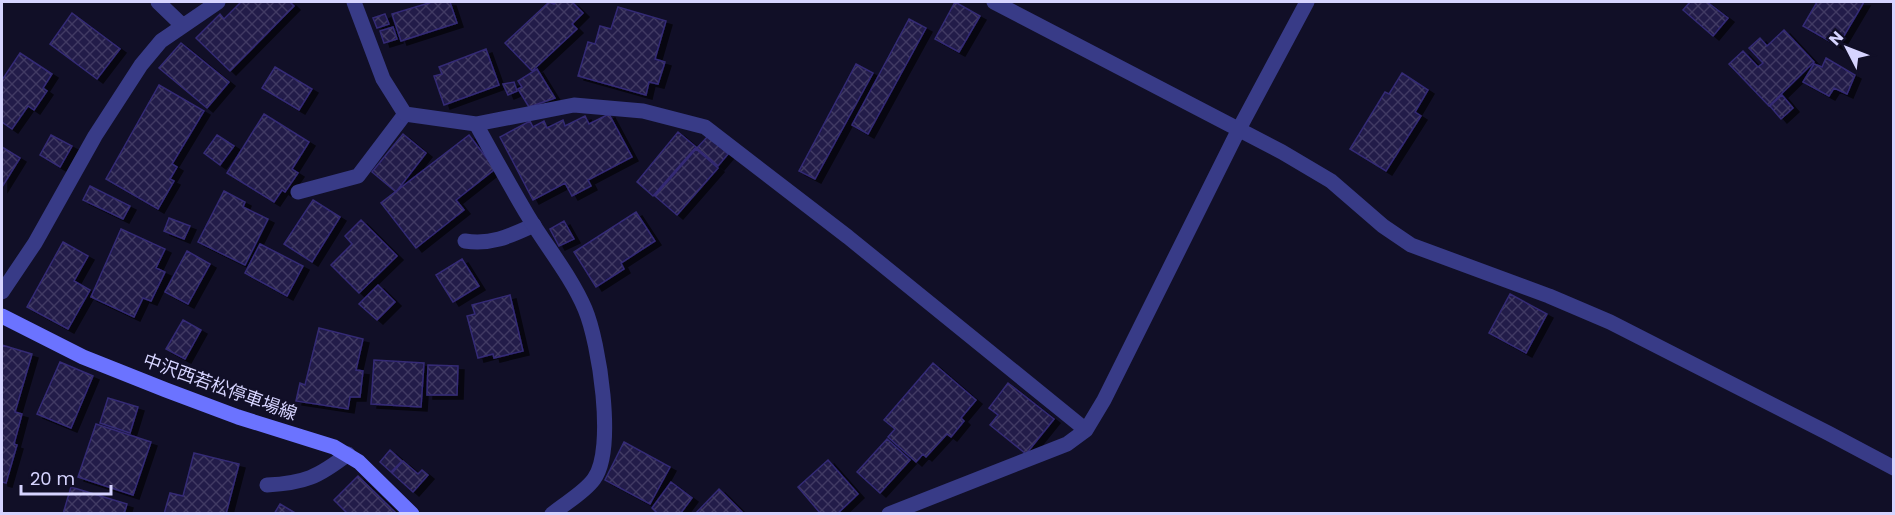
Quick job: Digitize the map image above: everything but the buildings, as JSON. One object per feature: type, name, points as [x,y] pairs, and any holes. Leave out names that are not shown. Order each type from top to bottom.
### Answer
[{"type":"main road","name":"中沢西若松停車場線","points":[[2,316],[83,357],[238,417],[334,447],[348,454],[412,513]]},
{"type":"street","points":[[158,2],[183,26]]},
{"type":"street","points":[[2,292],[35,243],[95,136],[141,65],[162,41],[218,2]]},
{"type":"street","points":[[354,2],[382,79],[405,114],[476,124],[574,105],[643,111],[705,127],[848,237],[1086,430]]},
{"type":"street","points":[[994,2],[1239,129],[1331,181],[1383,226],[1411,244],[1549,296],[1610,322],[1738,386],[1893,468]]},
{"type":"street","points":[[889,513],[1067,444],[1086,430],[1104,400],[1239,129],[1307,2]]},
{"type":"street","points":[[298,192],[358,176],[405,114]]},
{"type":"street","points":[[476,124],[585,310],[595,346],[606,431],[602,458],[595,478],[584,490],[552,513]]},
{"type":"street","points":[[465,241],[501,240],[534,225]]},
{"type":"street","points":[[267,485],[296,484],[325,472],[348,454]]}]
